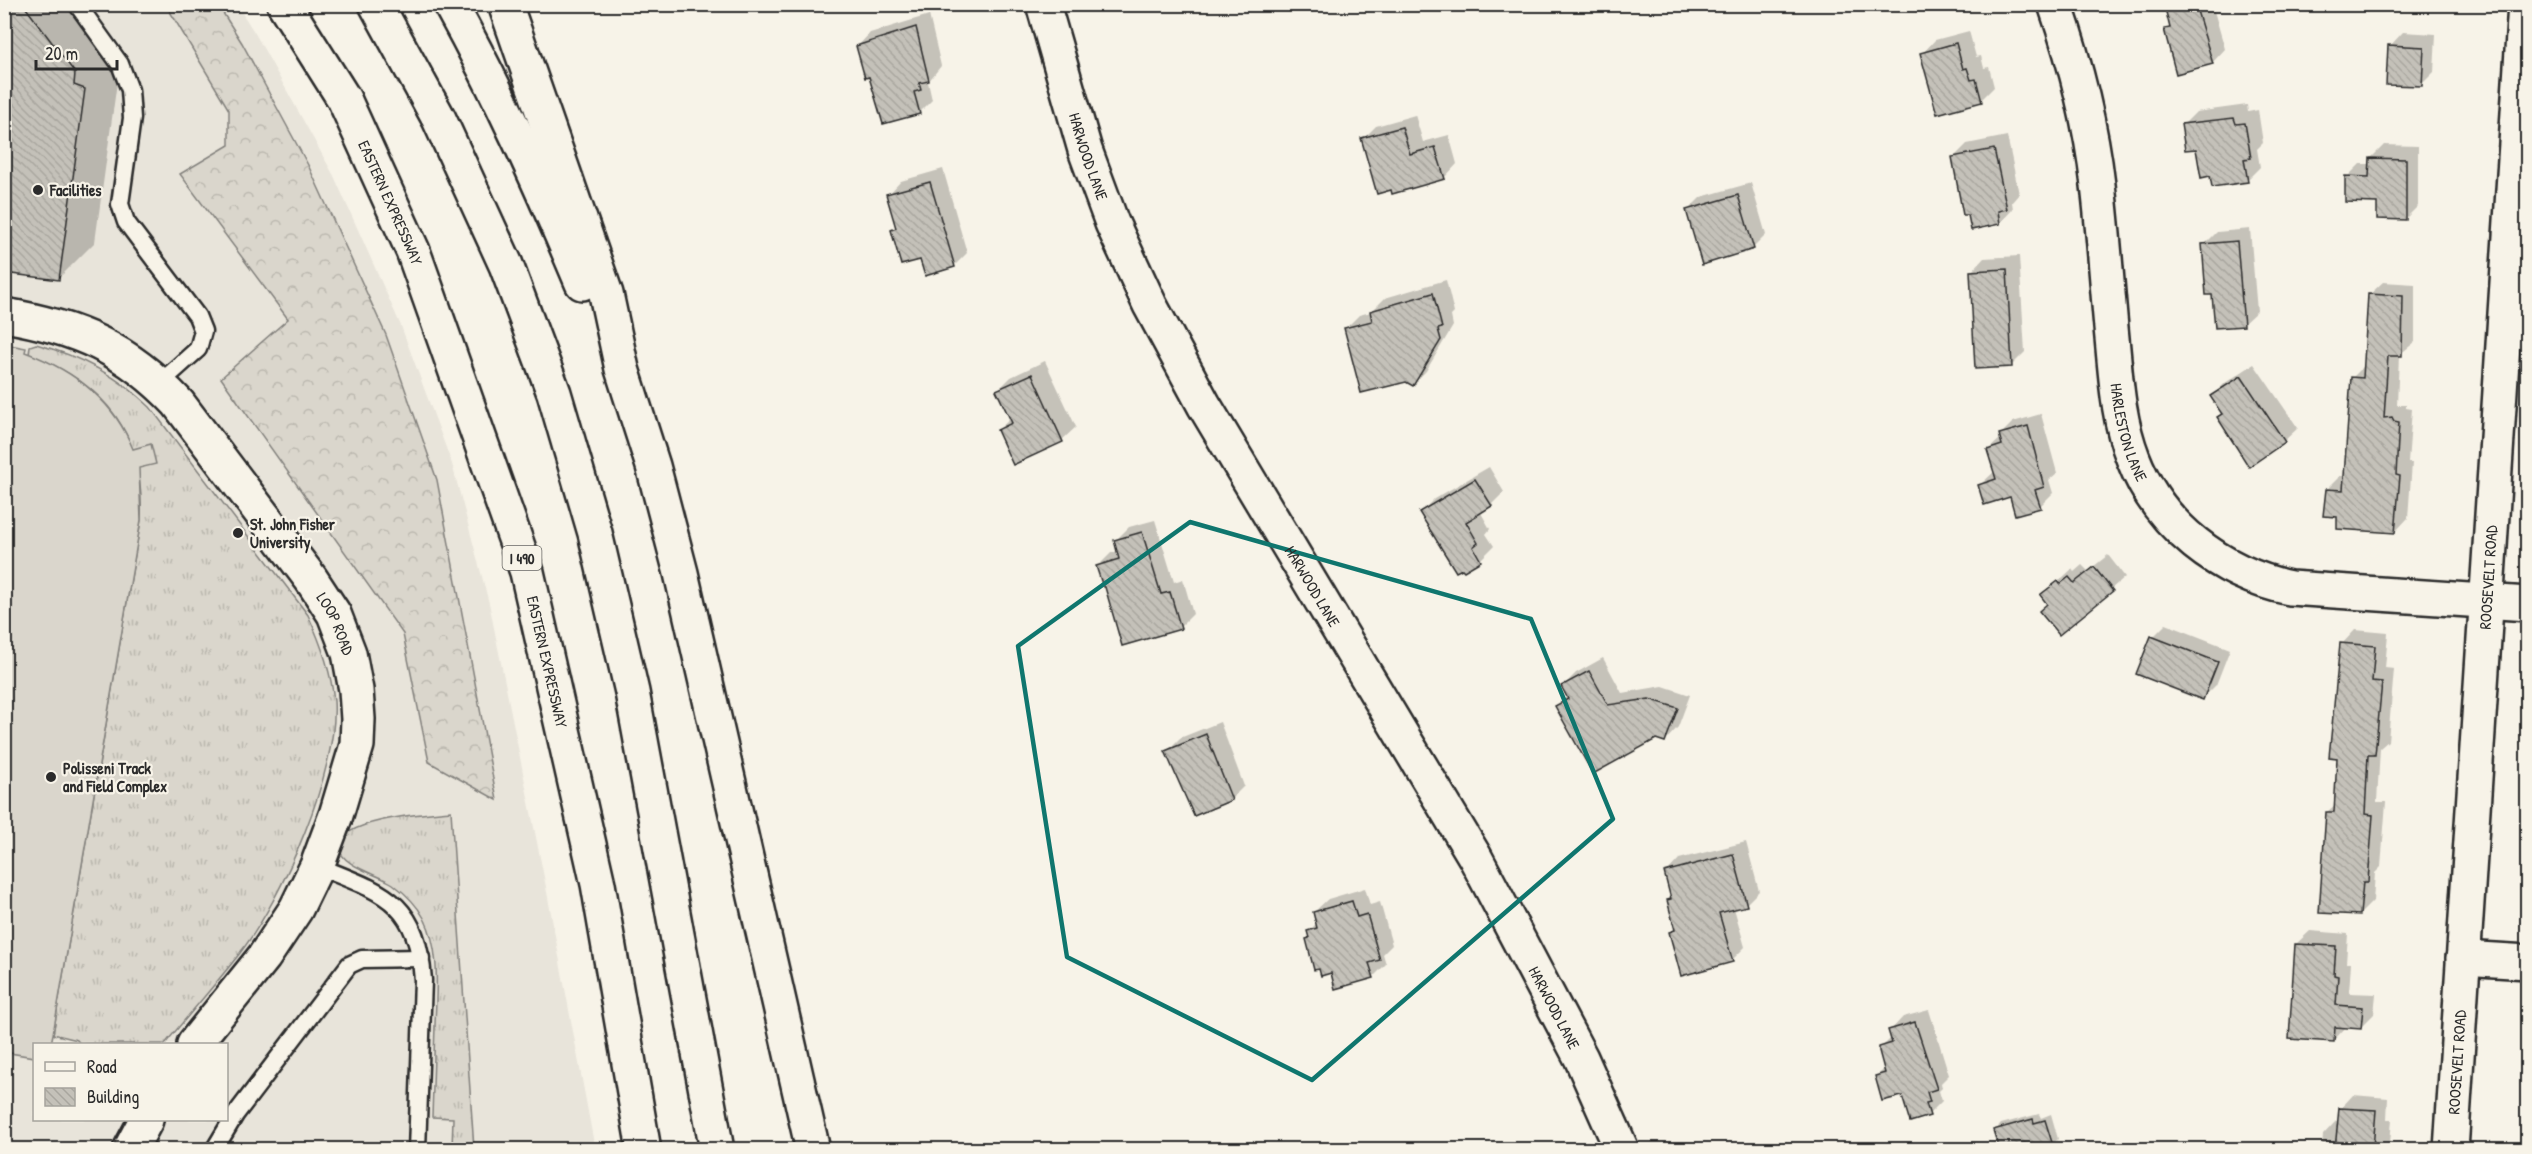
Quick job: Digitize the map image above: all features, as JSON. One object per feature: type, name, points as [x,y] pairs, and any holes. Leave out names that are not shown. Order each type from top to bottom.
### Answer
[{"type":"main road","name":"EASTERN EXPRESSWAY","points":[[284,4],[344,99],[413,251],[527,572],[598,884],[644,1149]]},
{"type":"main road","points":[[376,4],[439,119],[458,160],[506,265],[554,393],[595,533],[632,692],[717,1149]]},
{"type":"main road","points":[[450,4],[483,64],[525,150],[589,301],[622,369]]},
{"type":"main road","points":[[505,4],[606,294],[622,369],[653,466],[681,573],[813,1149]]},
{"type":"main road","name":"HARWOOD LANE","points":[[1043,4],[1085,150],[1112,223],[1150,305],[1204,405],[1472,851],[1581,1058],[1622,1149]]},
{"type":"main road","name":"HARLESTON LANE","points":[[2055,4],[2085,109],[2098,183],[2120,410],[2133,458],[2155,501],[2177,526],[2209,555],[2230,567],[2270,584],[2290,588],[2528,604]]},
{"type":"main road","name":"ROOSEVELT ROAD","points":[[2451,1149],[2488,602],[2519,247],[2525,4]]},
{"type":"main road","name":"LOOP ROAD","points":[[4,315],[68,329],[99,341],[129,359],[159,384],[178,403],[311,579],[334,614],[349,653],[356,690],[357,745],[336,815],[317,866],[296,909],[264,957],[195,1043]]},
{"type":"main road","points":[[2463,958],[2528,962]]},
{"type":"main road","points":[[130,1149],[145,1121]]},
{"type":"lane","points":[[77,4],[120,64],[130,90],[132,118],[120,204],[126,222],[197,316],[203,331],[198,348],[159,384]]},
{"type":"lane","points":[[317,866],[376,890],[402,909],[414,931],[421,958],[423,980],[417,1149]]},
{"type":"lane","points":[[214,1149],[235,1115],[349,964],[362,959],[421,958]]},
{"type":"highlighted area","points":[[1190,522],[1531,619],[1613,819],[1312,1080],[1067,957],[1018,646]]},
{"type":"shaded area","name":"St. John Fisher University","points":[[5,5],[237,5],[334,176],[401,326],[452,464],[489,603],[546,887],[595,1149],[5,1150]]},
{"type":"green space","points":[[166,5],[218,5],[242,43],[308,165],[386,335],[437,480],[497,800],[429,762],[403,634],[221,378],[288,319],[180,174],[229,145],[229,110]]},
{"type":"green space","name":"Polisseni Track and Field Complex","points":[[5,344],[26,348],[25,352],[59,368],[90,389],[115,416],[133,449],[151,444],[156,464],[139,468],[141,520],[51,1043],[33,1043],[33,1057],[4,1052]]},
{"type":"green space","points":[[36,344],[68,354],[97,368],[124,385],[150,407],[308,615],[325,657],[333,690],[333,729],[327,762],[318,797],[290,868],[273,901],[240,953],[166,1043],[79,1043],[77,1040],[53,1034],[141,520],[141,489],[136,462],[128,438],[116,416],[100,397],[80,381],[29,354],[30,346]]},
{"type":"green space","points":[[451,811],[474,1149],[452,1149],[453,1118],[432,1117],[436,971],[433,944],[424,918],[406,895],[393,884],[353,865],[341,854],[339,847],[343,837],[369,824],[387,819]]},
{"type":"building","name":"Facilities","points":[[4,4],[23,4],[75,73],[74,85],[85,89],[59,280],[4,273]]},
{"type":"building","points":[[2164,4],[2195,4],[2213,64],[2176,74],[2164,29],[2170,28]]},
{"type":"building","points":[[916,27],[929,81],[919,83],[921,90],[914,92],[920,114],[883,124],[869,77],[865,78],[856,46]]},
{"type":"building","points":[[1956,43],[1963,69],[1967,68],[1971,80],[1976,79],[1982,102],[1937,114],[1920,53]]},
{"type":"building","points":[[2388,45],[2424,47],[2422,86],[2386,85]]},
{"type":"building","points":[[2234,118],[2236,124],[2245,123],[2251,158],[2244,159],[2248,182],[2212,187],[2210,176],[2201,178],[2196,149],[2185,150],[2181,124]]},
{"type":"building","points":[[1402,127],[1410,154],[1435,147],[1445,179],[1392,194],[1391,190],[1377,194],[1361,138]]},
{"type":"building","points":[[1994,149],[2007,209],[1998,211],[2000,224],[1971,230],[1968,215],[1963,215],[1952,157]]},
{"type":"building","points":[[2370,158],[2406,159],[2406,220],[2377,219],[2377,203],[2345,202],[2345,176],[2369,177]]},
{"type":"building","points":[[930,182],[955,267],[925,276],[920,260],[901,265],[891,230],[896,228],[886,194]]},
{"type":"building","points":[[1738,195],[1754,249],[1702,265],[1686,210]]},
{"type":"building","points":[[2237,241],[2244,326],[2215,328],[2212,295],[2206,295],[2202,244]]},
{"type":"building","points":[[2007,269],[2012,367],[1975,369],[1970,271]]},
{"type":"building","points":[[1433,293],[1442,328],[1438,329],[1441,340],[1413,386],[1406,382],[1361,393],[1344,328],[1372,321],[1370,311]]},
{"type":"building","points":[[2368,294],[2403,296],[2402,356],[2388,356],[2384,418],[2392,417],[2394,421],[2399,422],[2396,475],[2400,476],[2395,533],[2337,529],[2337,517],[2323,516],[2326,489],[2343,490],[2351,377],[2363,378]]},
{"type":"building","points":[[1032,374],[1063,442],[1013,465],[997,430],[1012,423],[996,390]]},
{"type":"building","points":[[2241,376],[2285,442],[2249,467],[2217,417],[2222,414],[2210,396]]},
{"type":"building","points":[[2028,426],[2044,487],[2035,490],[2041,508],[2015,515],[2010,497],[1984,505],[1978,485],[1996,479],[1987,450],[2002,445],[1999,434]]},
{"type":"building","points":[[1475,479],[1492,506],[1466,522],[1478,543],[1473,547],[1481,561],[1464,571],[1462,569],[1456,572],[1419,512]]},
{"type":"building","points":[[1142,532],[1161,594],[1170,592],[1181,629],[1122,646],[1105,587],[1103,587],[1096,566],[1119,559],[1114,540]]},
{"type":"building","points":[[2094,567],[2113,591],[2059,635],[2039,611],[2047,604],[2040,595],[2058,581],[2060,584],[2069,577],[2074,583]]},
{"type":"building","points":[[2151,636],[2218,662],[2203,700],[2136,674]]},
{"type":"building","points":[[2340,643],[2375,646],[2372,681],[2382,682],[2375,755],[2368,755],[2365,814],[2373,815],[2368,882],[2363,882],[2360,915],[2319,913],[2326,812],[2334,812],[2337,758],[2329,757]]},
{"type":"building","points":[[1589,671],[1608,705],[1649,699],[1678,708],[1665,742],[1656,739],[1593,774],[1555,706],[1568,699],[1561,686]]},
{"type":"building","points":[[1206,734],[1232,800],[1194,816],[1165,751]]},
{"type":"building","points":[[1733,854],[1747,906],[1719,913],[1733,962],[1681,976],[1669,932],[1675,930],[1667,900],[1671,899],[1664,872]]},
{"type":"building","points":[[1352,901],[1357,917],[1367,914],[1380,960],[1369,963],[1374,978],[1335,989],[1331,973],[1321,976],[1319,969],[1314,970],[1306,939],[1309,938],[1307,931],[1317,928],[1313,912]]},
{"type":"building","points":[[2295,944],[2336,946],[2334,975],[2338,976],[2336,1005],[2363,1007],[2361,1029],[2335,1027],[2334,1042],[2289,1039]]},
{"type":"building","points":[[1915,1022],[1937,1089],[1927,1092],[1930,1102],[1926,1103],[1930,1116],[1910,1122],[1902,1096],[1882,1101],[1875,1076],[1885,1073],[1879,1047],[1892,1043],[1888,1030]]},
{"type":"building","points":[[2339,1108],[2376,1110],[2373,1149],[2335,1149]]},
{"type":"building","points":[[2033,1119],[2034,1123],[2045,1120],[2054,1149],[1999,1149],[1993,1130]]},
{"type":"place","name":"Facilities","points":[[38,190]]},
{"type":"place","name":"St. John Fisher University","points":[[238,533]]},
{"type":"place","name":"Polisseni Track and Field Complex","points":[[51,777]]}]
